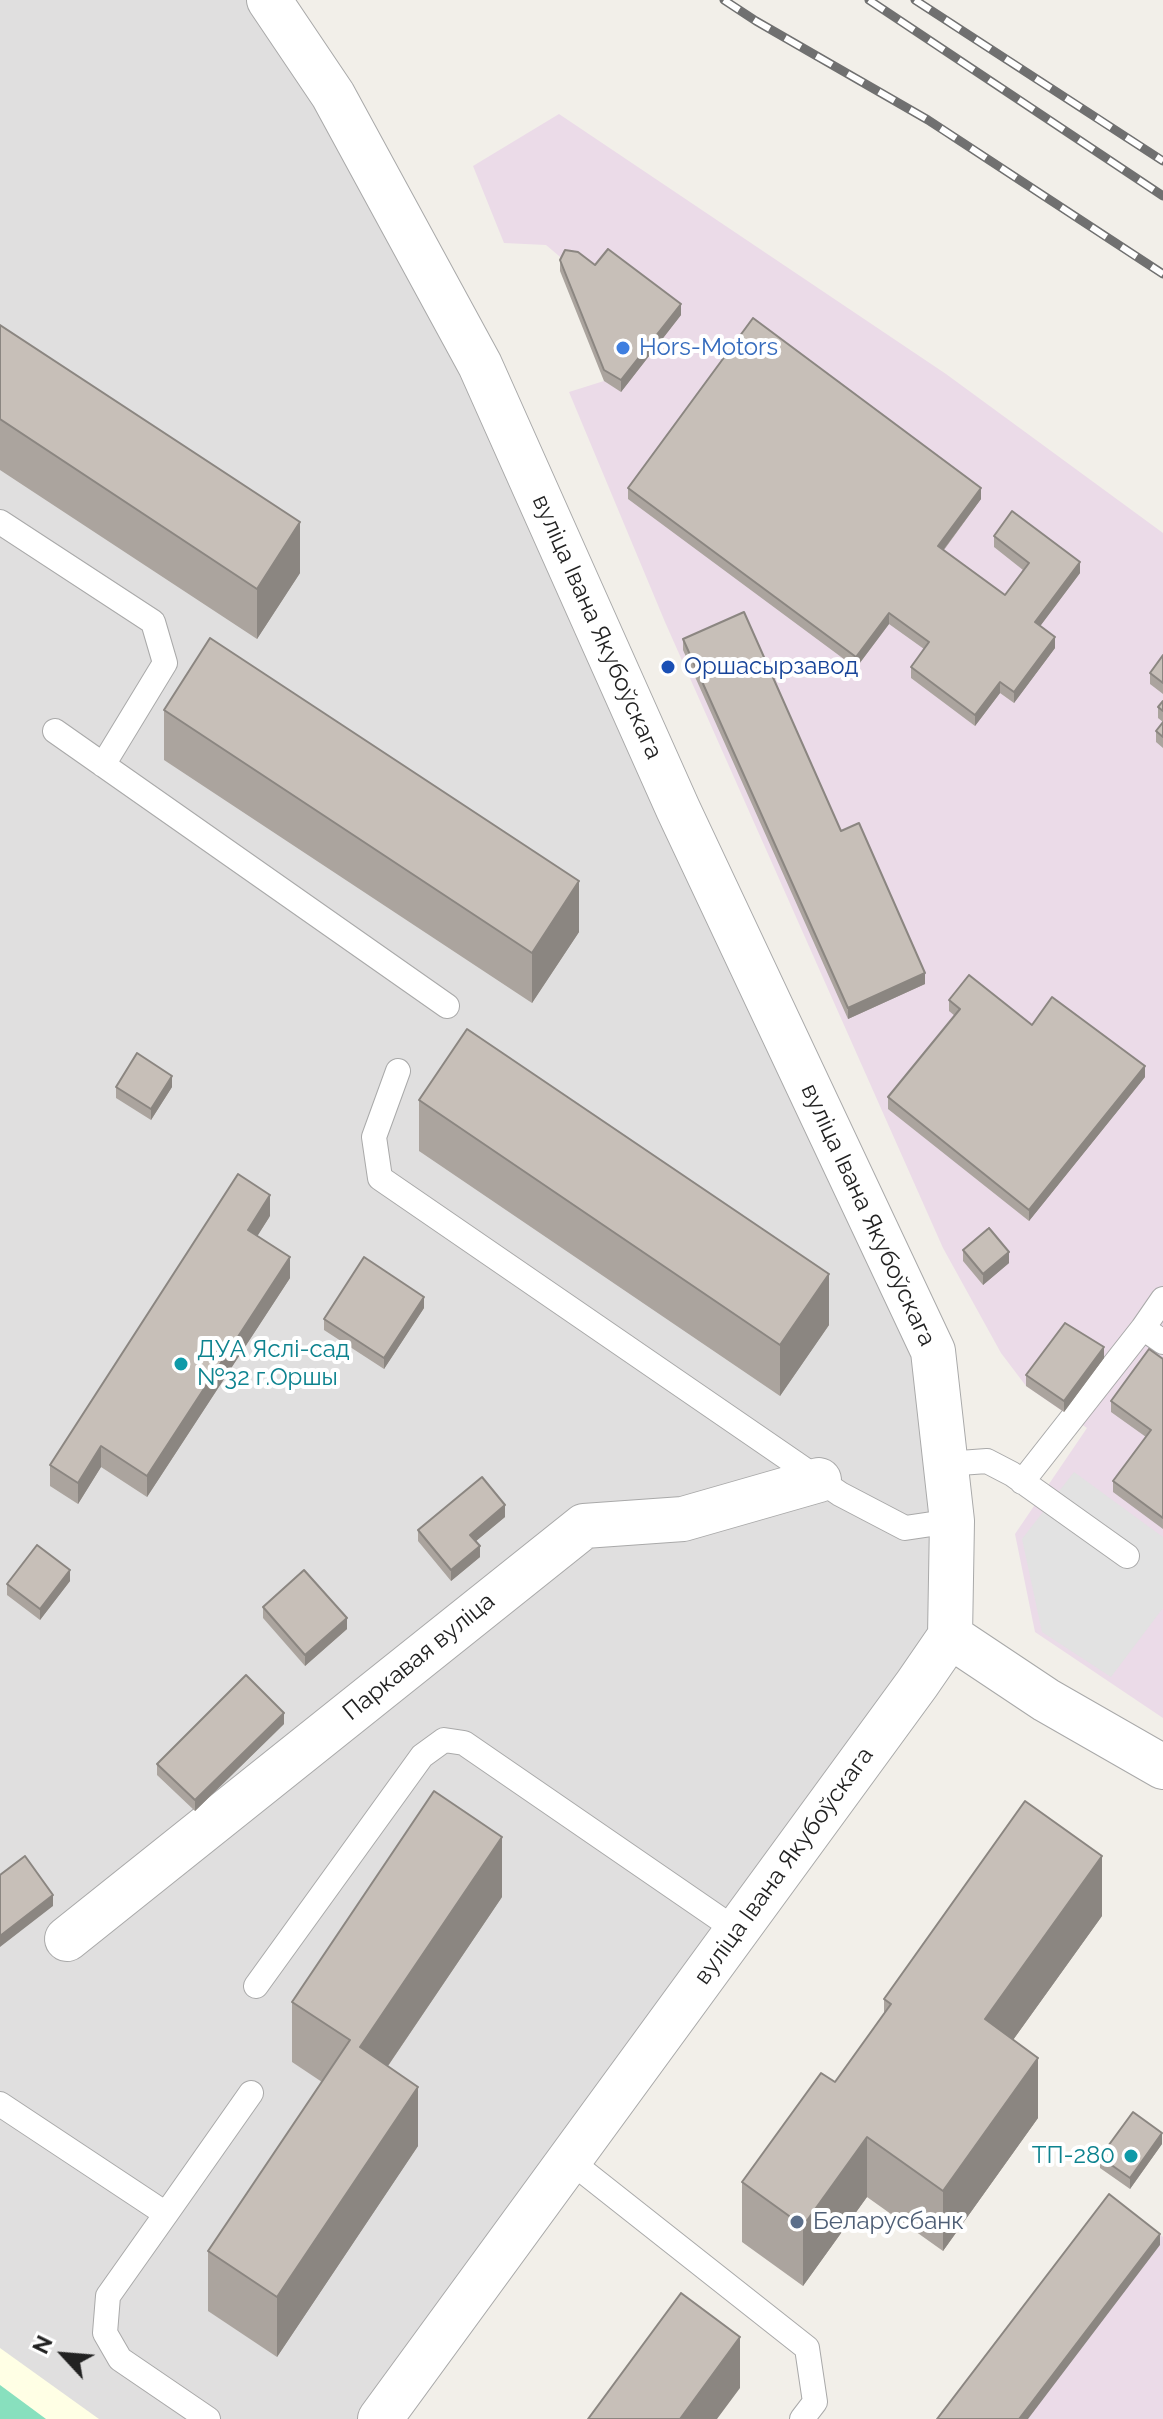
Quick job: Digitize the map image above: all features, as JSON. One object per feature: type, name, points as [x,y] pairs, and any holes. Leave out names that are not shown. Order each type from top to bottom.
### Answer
[{"type":"street","name":"вуліца Івана Якубоўскага","points":[[269,0],[333,95],[480,365],[678,809],[933,1351],[952,1521],[950,1636],[380,2419]]},
{"type":"street","name":"Паркавая вуліца","points":[[67,1939],[584,1526],[683,1519],[819,1480]]},
{"type":"street","points":[[950,1636],[1046,1700],[1163,1767]]},
{"type":"lane","points":[[0,522],[153,622],[165,663],[103,765]]},
{"type":"lane","points":[[55,731],[447,1006]]},
{"type":"lane","points":[[398,1071],[374,1137],[380,1178],[840,1494],[905,1528],[952,1521]]},
{"type":"lane","points":[[1022,1482],[1153,1335],[1163,1299]]},
{"type":"lane","points":[[946,1464],[987,1461],[1127,1556]]},
{"type":"lane","points":[[256,1986],[422,1756],[444,1740],[464,1743],[736,1930]]},
{"type":"lane","points":[[208,2419],[120,2359],[105,2333],[108,2296],[251,2093]]},
{"type":"lane","points":[[0,2104],[166,2214]]},
{"type":"lane","points":[[569,2160],[807,2348],[815,2402],[802,2419]]},
{"type":"shaded area","points":[[0,0],[269,0],[333,95],[933,1351],[950,1636],[380,2419],[0,2419]]},
{"type":"shaded area","points":[[559,114],[946,374],[1163,533],[1163,1718],[1035,1632],[1015,1534],[1087,1428],[1026,1386],[1001,1353],[943,1248],[665,622],[569,392],[604,381],[621,391],[595,276],[565,261],[546,245],[504,243],[473,166]]},
{"type":"shaded area","points":[[1074,1472],[1163,1537],[1163,1608],[1111,1677],[1042,1632],[1022,1539]]},
{"type":"shaded area","points":[[1109,2196],[1163,2237],[1163,2419],[938,2419]]},
{"type":"shaded area","points":[[0,2348],[99,2419],[0,2419]]},
{"type":"green space","points":[[0,2385],[46,2419],[0,2419]]},
{"type":"building","name":"Hors-Motors","points":[[608,249],[681,304],[621,380],[604,370],[560,260],[565,250],[578,252],[595,265]]},
{"type":"building","points":[[753,318],[981,488],[938,546],[1005,595],[1029,563],[994,536],[1012,511],[1080,562],[1035,622],[1055,637],[1014,692],[1000,682],[975,715],[911,667],[929,642],[889,613],[856,657],[628,488]]},
{"type":"building","points":[[0,325],[300,522],[257,589],[0,419]]},
{"type":"building","points":[[744,612],[841,831],[859,823],[925,973],[848,1008],[683,639]]},
{"type":"building","points":[[210,638],[579,881],[532,953],[164,710]]},
{"type":"building","points":[[1163,655],[1163,683],[1150,673]]},
{"type":"building","points":[[1163,722],[1163,737],[1156,731]]},
{"type":"building","points":[[969,975],[1032,1025],[1052,997],[1145,1066],[1029,1210],[888,1097],[960,1009],[949,1000]]},
{"type":"building","points":[[467,1029],[829,1274],[780,1345],[419,1100]]},
{"type":"building","points":[[137,1053],[172,1076],[151,1109],[116,1087]]},
{"type":"building","name":"ДУА Яслі-сад №32 г.Оршы","points":[[238,1174],[270,1195],[248,1230],[290,1257],[147,1476],[101,1446],[78,1483],[50,1465]]},
{"type":"building","points":[[989,1228],[1009,1252],[983,1274],[963,1250]]},
{"type":"building","points":[[364,1257],[424,1297],[384,1358],[324,1319]]},
{"type":"building","points":[[1065,1323],[1104,1347],[1064,1401],[1026,1375]]},
{"type":"building","points":[[1149,1349],[1163,1359],[1163,1518],[1113,1481],[1151,1430],[1111,1401]]},
{"type":"building","points":[[482,1477],[505,1505],[470,1535],[480,1546],[451,1570],[418,1530]]},
{"type":"building","points":[[37,1545],[70,1570],[40,1609],[7,1584]]},
{"type":"building","points":[[304,1570],[347,1618],[305,1655],[263,1607]]},
{"type":"building","points":[[246,1675],[284,1713],[195,1800],[157,1764]]},
{"type":"building","points":[[434,1791],[502,1837],[360,2047],[418,2087],[277,2297],[208,2251],[350,2040],[292,2002]]},
{"type":"building","points":[[1025,1801],[1102,1856],[985,2019],[1038,2058],[943,2191],[867,2137],[803,2226],[742,2182],[821,2073],[835,2082],[891,2004],[884,1999]]},
{"type":"building","points":[[25,1856],[53,1895],[0,1936],[0,1875]]},
{"type":"building","name":"ТП-280","points":[[1133,2112],[1162,2133],[1130,2178],[1100,2157]]},
{"type":"building","points":[[1109,2194],[1160,2234],[1019,2419],[937,2419]]},
{"type":"building","points":[[681,2293],[740,2337],[680,2419],[588,2419]]},
{"type":"railway","points":[[724,0],[928,120],[1163,274]]},
{"type":"railway","points":[[869,0],[1163,196]]},
{"type":"railway","points":[[915,0],[1163,161]]},
{"type":"place","name":"Hors-Motors","points":[[623,348]]},
{"type":"place","name":"Оршасырзавод","points":[[668,667]]},
{"type":"place","name":"ДУА Яслі-сад №32 г.Оршы","points":[[181,1364]]},
{"type":"place","name":"ТП-280","points":[[1131,2156]]},
{"type":"place","name":"Беларусбанк","points":[[797,2222]]}]
